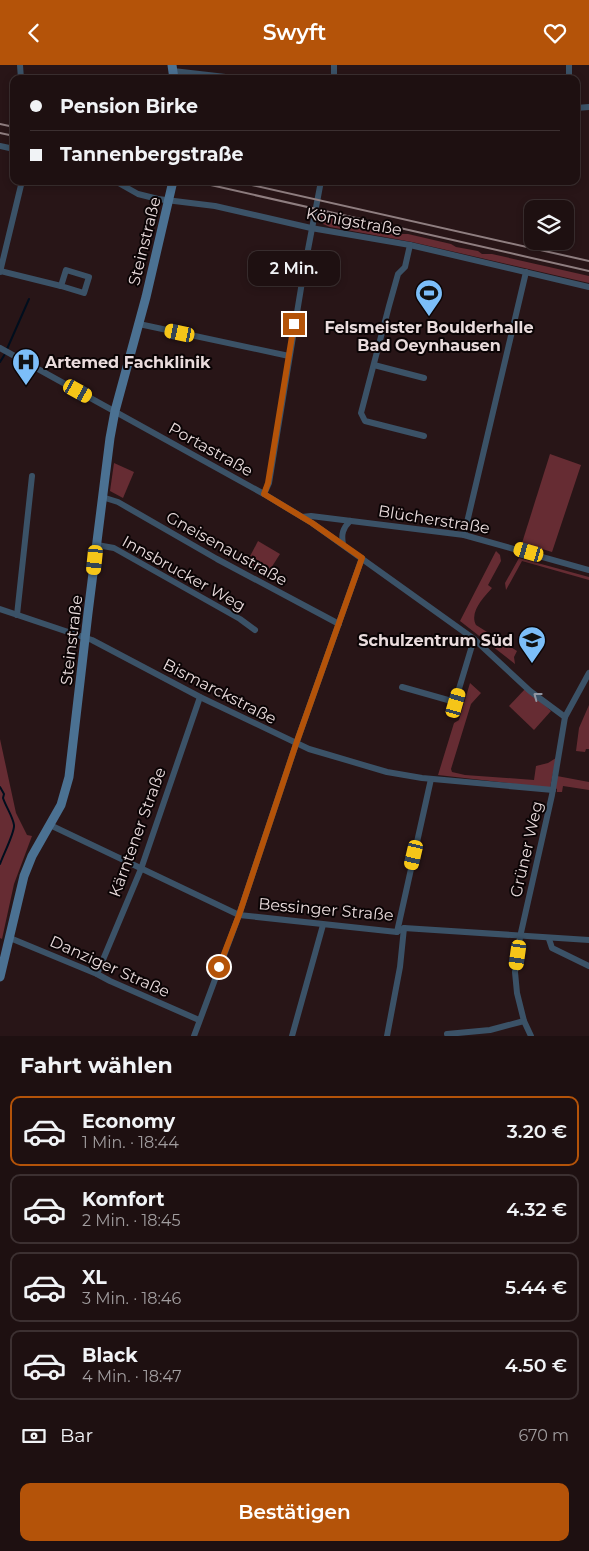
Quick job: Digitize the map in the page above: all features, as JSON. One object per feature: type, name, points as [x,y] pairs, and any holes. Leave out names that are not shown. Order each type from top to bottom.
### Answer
[{"type":"main road","name":"Steinstraße","points":[[0,977],[24,875],[32,856],[61,805],[69,777],[106,463],[115,411],[139,324],[172,185]]},
{"type":"street","points":[[173,71],[208,75]]},
{"type":"street","points":[[21,185],[0,271],[84,293],[89,277],[66,270],[61,286]]},
{"type":"street","name":"Königstraße","points":[[122,185],[138,194],[169,202],[215,206],[311,228],[410,245],[589,287]]},
{"type":"street","points":[[264,494],[268,483],[311,228],[320,185]]},
{"type":"street","points":[[410,245],[406,267],[398,274],[361,413],[365,421],[424,436]]},
{"type":"street","points":[[464,535],[526,272]]},
{"type":"street","points":[[139,324],[289,356]]},
{"type":"street","name":"Portastraße","points":[[0,348],[264,494],[302,517],[343,544],[474,639],[530,691],[565,717]]},
{"type":"street","points":[[374,365],[424,378]]},
{"type":"street","points":[[17,615],[32,476]]},
{"type":"street","name":"Gneisenaustraße","points":[[102,497],[118,502],[217,559],[339,624]]},
{"type":"street","name":"Blücherstraße","points":[[302,517],[310,516],[464,535],[589,570]]},
{"type":"street","points":[[343,544],[341,537],[350,521]]},
{"type":"street","name":"Innsbrucker Weg","points":[[97,545],[114,548],[240,619],[255,631]]},
{"type":"street","points":[[194,1036],[239,915],[296,744],[362,558]]},
{"type":"street","name":"Bismarckstraße","points":[[0,609],[85,637],[200,697],[296,744],[316,751],[387,771],[431,779],[553,790]]},
{"type":"street","points":[[450,714],[456,703],[474,639]]},
{"type":"street","name":"Grüner Weg","points":[[531,1036],[524,1021],[517,993],[516,972],[520,937],[553,790],[565,717],[589,673]]},
{"type":"street","points":[[402,687],[456,703]]},
{"type":"street","name":"Kärntener Straße","points":[[97,974],[141,869],[200,697]]},
{"type":"street","points":[[397,932],[431,779]]},
{"type":"street","name":"Bessinger Straße","points":[[50,825],[239,915],[397,932],[404,928],[549,939],[589,940]]},
{"type":"street","points":[[292,1036],[324,925]]},
{"type":"street","points":[[387,1036],[400,967],[404,928]]},
{"type":"street","name":"Danziger Straße","points":[[10,938],[97,974],[199,1020]]},
{"type":"street","points":[[549,939],[552,948],[589,966]]},
{"type":"street","points":[[447,1034],[469,1034],[524,1021]]},
{"type":"shaded area","points":[[320,215],[398,234],[408,234],[451,244],[456,247],[478,251],[482,254],[492,254],[589,276],[589,283],[412,242],[330,227],[323,224]]},
{"type":"shaded area","points":[[550,454],[581,465],[552,552],[522,543]]},
{"type":"shaded area","points":[[114,463],[134,472],[123,498],[110,491]]},
{"type":"shaded area","points":[[258,541],[280,554],[266,576],[246,564]]},
{"type":"shaded area","points":[[496,551],[500,555],[501,561],[488,585],[492,588],[478,605],[474,620],[476,625],[517,651],[514,657],[515,664],[460,621]]},
{"type":"shaded area","points":[[519,558],[589,577],[589,580],[522,561],[506,590],[505,583]]},
{"type":"shaded area","points":[[470,683],[481,693],[471,704],[451,769],[452,772],[465,775],[534,780],[536,766],[548,763],[556,758],[550,788],[438,775],[454,723],[459,720]]},
{"type":"shaded area","points":[[526,688],[551,711],[534,730],[509,706]]},
{"type":"shaded area","points":[[589,705],[589,749],[586,749],[585,752],[576,751],[579,728]]},
{"type":"shaded area","points":[[0,739],[16,813],[27,835],[32,836],[14,884],[2,939],[0,938]]},
{"type":"shaded area","points":[[557,776],[589,782],[589,790],[563,786],[562,792],[557,792],[555,788]]},
{"type":"waterway","points":[[7,349],[29,299]]},
{"type":"waterway","points":[[0,362],[5,354]]},
{"type":"waterway","points":[[0,787],[14,825],[11,838],[0,864]]},
{"type":"railway","points":[[0,124],[10,126]]},
{"type":"railway","points":[[0,133],[10,135]]},
{"type":"railway","points":[[211,185],[589,271]]},
{"type":"railway","points":[[252,185],[589,261]]},
{"type":"place","name":"Felsmeister Boulderhalle Bad Oeynhausen","points":[[429,317]]},
{"type":"place","name":"Artemed Fachklinik","points":[[26,386]]},
{"type":"place","name":"Schulzentrum Süd","points":[[532,664]]},
{"type":"route","points":[[219,967],[239,915],[296,744],[362,558],[312,523],[264,494],[268,483],[294,324]]}]
